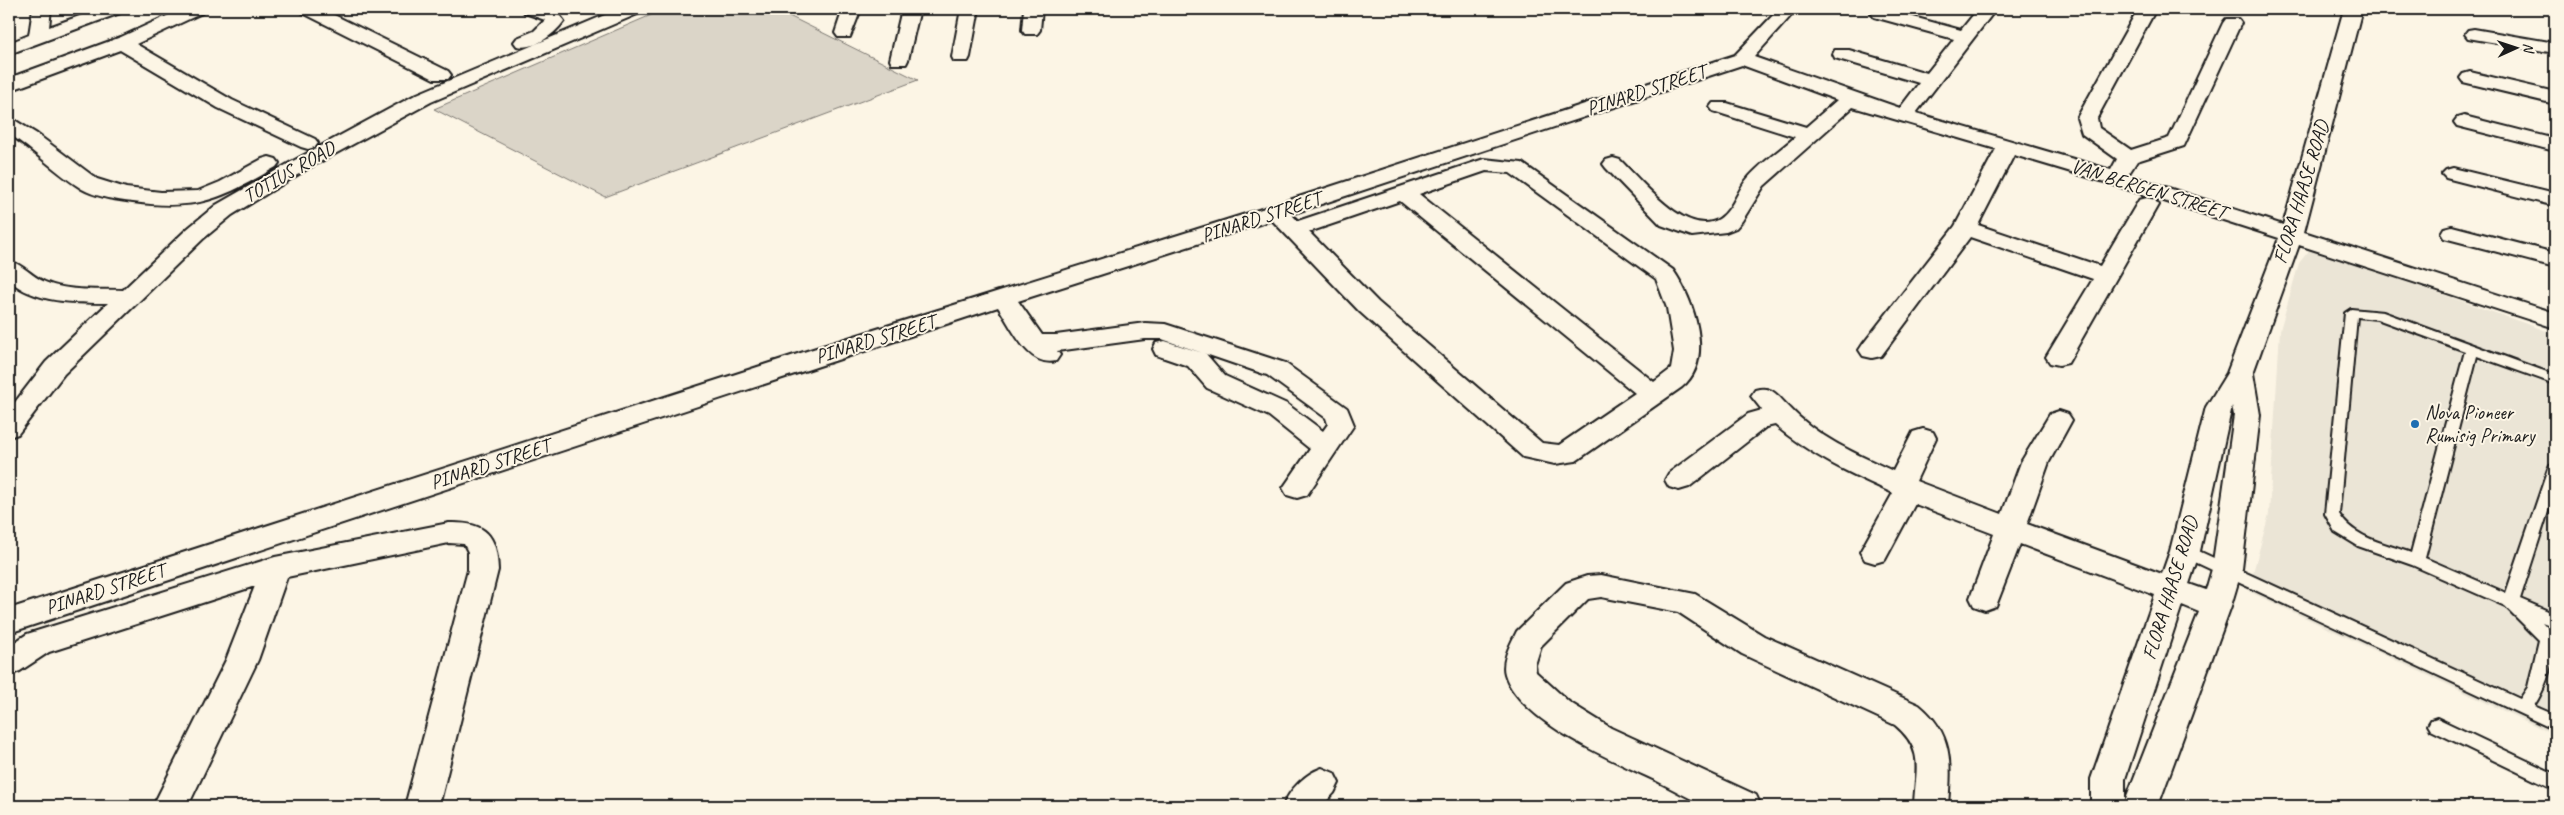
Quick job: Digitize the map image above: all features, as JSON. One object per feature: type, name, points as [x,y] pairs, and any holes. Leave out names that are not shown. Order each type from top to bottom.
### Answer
[{"type":"street","points":[[38,37],[42,20],[42,9]]},
{"type":"street","points":[[9,49],[114,9]]},
{"type":"street","points":[[9,85],[28,76],[122,43],[196,9]]},
{"type":"street","points":[[309,9],[441,75]]},
{"type":"street","points":[[9,126],[23,134],[96,188],[138,196],[174,199],[199,198],[211,194],[308,142],[441,75],[540,35],[553,25],[555,21],[550,16],[531,9]]},
{"type":"street","name":"TOTIUS ROAD","points":[[9,428],[55,368],[128,297],[213,219],[300,165],[424,98],[634,9]]},
{"type":"street","points":[[844,33],[852,9]]},
{"type":"street","points":[[899,60],[911,9]]},
{"type":"street","points":[[961,57],[970,9]]},
{"type":"street","points":[[1031,30],[1033,9]]},
{"type":"street","points":[[1742,59],[1788,9]]},
{"type":"street","points":[[1904,116],[1986,9]]},
{"type":"street","points":[[2129,157],[2105,144],[2089,130],[2087,118],[2147,9]]},
{"type":"street","name":"FLORA HAASE ROAD","points":[[2108,806],[2108,779],[2185,551],[2219,407],[2240,373],[2292,234],[2354,9]]},
{"type":"street","points":[[1880,13],[1966,37]]},
{"type":"street","points":[[2116,178],[2129,157],[2177,142],[2232,23]]},
{"type":"street","points":[[2474,34],[2555,48]]},
{"type":"street","points":[[122,43],[225,104],[308,142]]},
{"type":"street","points":[[1842,54],[1932,80]]},
{"type":"street","name":"VAN BERGEN STREET","points":[[1742,59],[1850,99],[2116,178],[2555,321]]},
{"type":"street","name":"PINARD STREET","points":[[9,621],[812,358],[1276,212],[1742,59]]},
{"type":"street","points":[[2470,78],[2555,98]]},
{"type":"street","points":[[1613,164],[1669,220],[1692,229],[1718,228],[1728,223],[1734,216],[1756,182],[1850,99]]},
{"type":"street","points":[[1720,107],[1809,135]]},
{"type":"street","points":[[2464,122],[2555,145]]},
{"type":"street","points":[[1872,350],[1965,228],[2008,147]]},
{"type":"street","points":[[1276,212],[1369,307],[1533,450],[1548,454],[1566,454],[1683,372],[1686,364],[1686,340],[1677,299],[1673,286],[1665,274],[1515,167],[1484,165],[1294,230]]},
{"type":"street","points":[[2453,174],[2555,200]]},
{"type":"street","points":[[1403,192],[1652,394]]},
{"type":"street","points":[[2059,357],[2147,206]]},
{"type":"street","points":[[1965,228],[2107,276]]},
{"type":"street","points":[[2452,233],[2555,260]]},
{"type":"street","points":[[9,268],[26,283],[44,290],[72,294],[128,297]]},
{"type":"street","points":[[1004,298],[1045,354],[1057,358],[1146,348],[1210,356],[1276,370],[1332,409],[1340,420],[1341,425],[1297,488]]},
{"type":"street","points":[[1210,356],[1216,382],[1278,410],[1326,448]]},
{"type":"street","name":"FLORA HAASE ROAD","points":[[2141,806],[2216,606],[2227,569],[2247,415],[2240,373]]},
{"type":"street","points":[[1679,480],[1757,420],[1772,405],[1824,448],[1905,487],[2216,606]]},
{"type":"street","points":[[1986,598],[2035,462],[2059,420]]},
{"type":"street","points":[[1876,552],[1905,487],[1923,438]]},
{"type":"street","points":[[9,662],[38,643],[274,568],[448,533],[472,534],[480,540],[483,550],[483,570],[422,806]]},
{"type":"street","points":[[170,806],[232,682],[267,596],[274,568]]},
{"type":"street","points":[[1744,806],[1599,738],[1543,701],[1530,688],[1520,670],[1522,653],[1528,640],[1577,591],[1588,587],[1601,586],[1684,602],[1697,608],[1753,645],[1907,715],[1918,723],[1928,734],[1933,746],[1931,806]]},
{"type":"lane","points":[[2555,380],[2380,314],[2351,313],[2332,514],[2340,528],[2363,542],[2416,561],[2555,621]]},
{"type":"lane","points":[[2416,561],[2472,350]]},
{"type":"lane","points":[[2511,602],[2555,469]]},
{"type":"lane","points":[[2185,551],[2555,723]]},
{"type":"lane","points":[[2511,602],[2552,637],[2536,689],[2524,707]]},
{"type":"lane","points":[[2436,725],[2555,782]]},
{"type":"shaded area","points":[[665,9],[775,9],[918,80],[605,197],[434,109]]},
{"type":"shaded area","name":"Nova Pioneer Rumisig Primary","points":[[2311,248],[2555,334],[2555,735],[2248,591],[2269,514],[2280,330],[2299,263]]},
{"type":"place","name":"Nova Pioneer Rumisig Primary","points":[[2415,424]]}]
